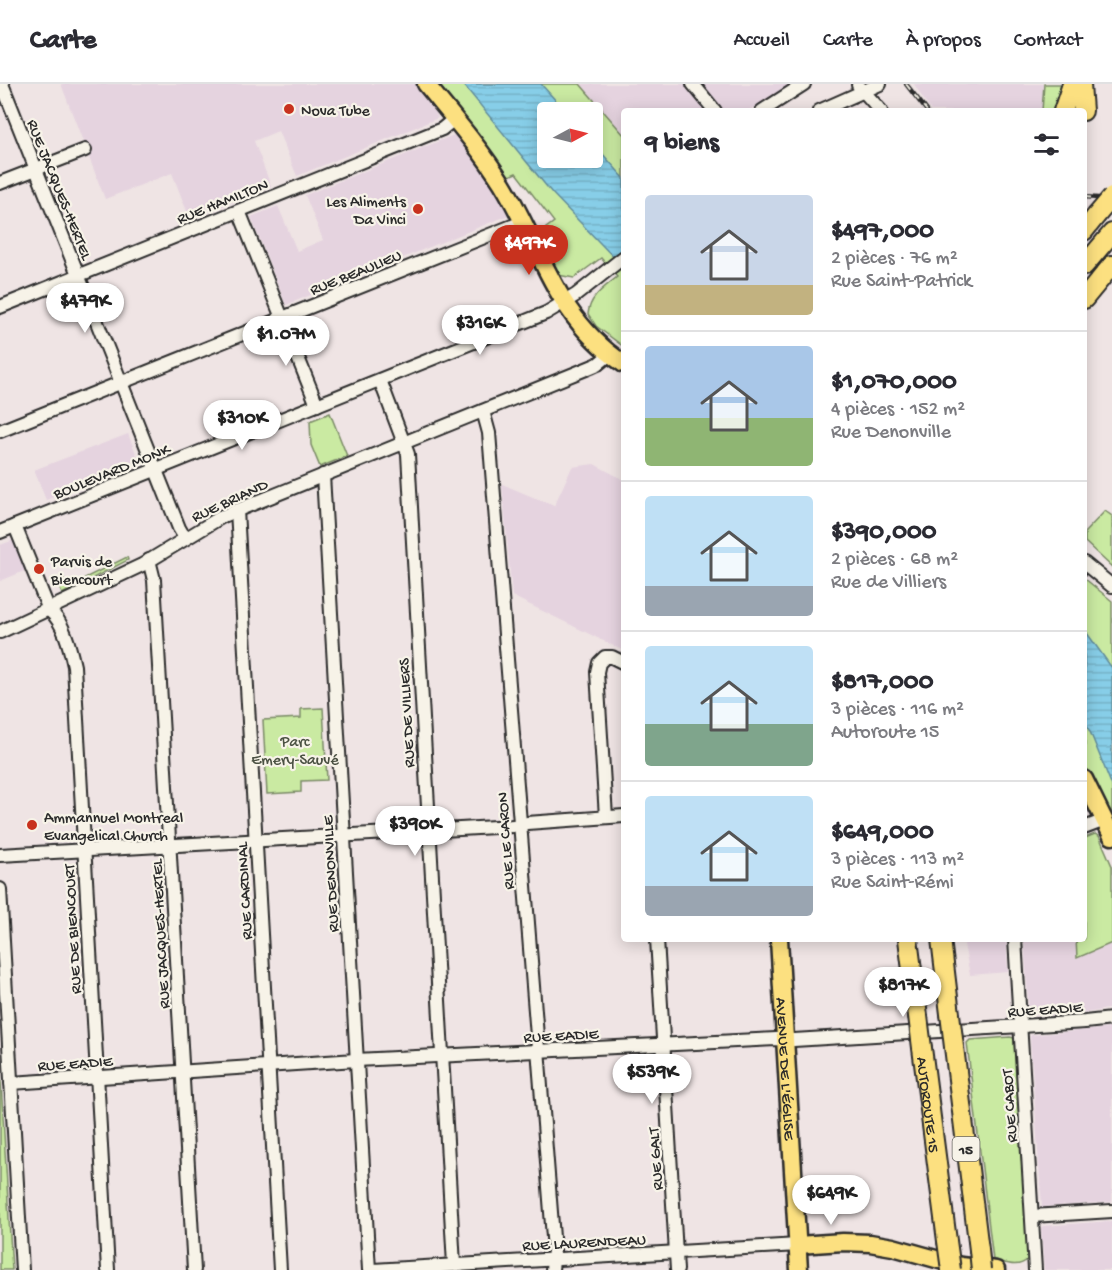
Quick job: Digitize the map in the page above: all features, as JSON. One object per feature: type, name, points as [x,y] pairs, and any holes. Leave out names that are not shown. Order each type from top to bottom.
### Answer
[{"type":"highway","points":[[1064,108],[1072,84]]},
{"type":"highway","points":[[1081,84],[1083,108]]},
{"type":"highway","points":[[1087,227],[1112,197]]},
{"type":"highway","points":[[1087,262],[1112,233]]},
{"type":"highway","points":[[1087,294],[1112,265]]},
{"type":"highway","points":[[1087,305],[1112,281]]},
{"type":"highway","name":"AUTOROUTE 15","points":[[908,942],[947,1241],[961,1269]]},
{"type":"highway","name":"AUTOROUTE 15","points":[[941,942],[981,1270]]},
{"type":"main road","points":[[426,84],[501,182],[554,288],[564,303],[587,334],[621,362]]},
{"type":"main road","points":[[1087,785],[1112,836]]},
{"type":"main road","name":"AVENUE DE L'ÉGLISE","points":[[779,942],[800,1270]]},
{"type":"main road","points":[[798,1245],[870,1243],[893,1247],[961,1269],[996,1270]]},
{"type":"street","name":"RUE JACQUES-HERTEL","points":[[2,84],[120,382],[185,538]]},
{"type":"street","points":[[693,84],[713,108]]},
{"type":"street","points":[[767,108],[804,84]]},
{"type":"street","points":[[824,108],[860,87],[880,84]]},
{"type":"street","points":[[860,87],[878,108]]},
{"type":"street","name":"RUE HAMILTON","points":[[0,307],[442,129],[454,119]]},
{"type":"street","points":[[0,183],[85,150]]},
{"type":"street","points":[[239,211],[317,405]]},
{"type":"street","name":"RUE BEAULIEU","points":[[0,431],[522,222]]},
{"type":"street","name":"BOULEVARD MONK","points":[[0,532],[546,314],[621,259]]},
{"type":"street","name":"RUE BRIAND","points":[[0,633],[149,560],[237,510],[598,364],[610,354]]},
{"type":"street","name":"RUE DE VILLIERS","points":[[380,380],[408,454],[454,1265]]},
{"type":"street","name":"RUE LE CARON","points":[[483,411],[489,433],[553,1265]]},
{"type":"street","name":"RUE DENONVILLE","points":[[323,475],[356,1060],[371,1270]]},
{"type":"street","name":"RUE CARDINAL","points":[[237,510],[280,1270]]},
{"type":"street","name":"RUE DE BIENCOURT","points":[[15,526],[49,610],[57,616],[74,666],[108,1270]]},
{"type":"street","name":"RUE JACQUES-HERTEL","points":[[149,560],[154,580],[194,1270]]},
{"type":"street","points":[[1087,565],[1112,585]]},
{"type":"street","points":[[606,817],[597,672],[599,663],[605,657],[612,657],[621,662]]},
{"type":"street","points":[[0,855],[429,831],[621,816]]},
{"type":"street","points":[[1087,827],[1105,820]]},
{"type":"street","points":[[0,889],[22,1270]]},
{"type":"street","name":"RUE GALT","points":[[657,942],[677,1270]]},
{"type":"street","name":"RUE CABOT","points":[[1015,942],[1035,1270]]},
{"type":"street","name":"RUE EADIE","points":[[11,1083],[356,1060],[786,1040],[1112,1019]]},
{"type":"street","points":[[1032,1216],[1112,1211]]},
{"type":"street","name":"RUE LAURENDEAU","points":[[371,1270],[454,1265],[553,1265],[676,1252],[798,1245]]},
{"type":"shaded area","points":[[61,84],[416,84],[433,106],[438,118],[297,176],[278,131],[254,141],[271,186],[190,219],[172,173],[105,199]]},
{"type":"shaded area","points":[[580,84],[791,84],[753,108],[621,108],[621,132],[603,111],[603,102],[596,102]]},
{"type":"shaded area","points":[[914,84],[1044,84],[1042,108],[929,108]]},
{"type":"shaded area","points":[[454,135],[483,169],[509,215],[286,305],[251,217],[278,206],[297,251],[323,240],[305,195]]},
{"type":"shaded area","points":[[128,434],[140,463],[46,500],[34,470]]},
{"type":"shaded area","points":[[594,464],[621,478],[621,650],[512,596],[502,484],[554,506],[572,467]]},
{"type":"shaded area","points":[[14,540],[27,570],[0,581],[0,545]]},
{"type":"shaded area","points":[[964,942],[1006,942],[1008,972],[970,975]]},
{"type":"shaded area","points":[[1024,942],[1076,942],[1078,957],[1112,943],[1112,1008],[1092,1012],[1029,1014]]},
{"type":"shaded area","points":[[1112,1028],[1112,1202],[1042,1207],[1030,1037],[1031,1035]]},
{"type":"shaded area","points":[[1112,1221],[1112,1270],[1044,1270],[1041,1228],[1043,1226]]},
{"type":"green space","points":[[438,84],[580,84],[596,102],[537,102],[537,168],[603,168],[603,111],[621,132],[621,345],[596,326],[588,314],[595,297],[617,277],[601,258],[574,278],[558,275],[538,234],[554,222],[516,173],[509,176]]},
{"type":"green space","points":[[1044,84],[1062,84],[1056,108],[1042,108]]},
{"type":"green space","points":[[330,413],[347,456],[320,467],[311,445],[310,421]]},
{"type":"green space","points":[[1105,511],[1112,516],[1112,567],[1087,544],[1087,530]]},
{"type":"green space","points":[[127,557],[128,560],[62,594],[56,580],[63,577],[67,587]]},
{"type":"green space","points":[[1087,580],[1112,601],[1112,819],[1087,771]]},
{"type":"green space","name":"Parc Emery-Sauvé","points":[[323,708],[327,780],[301,781],[301,792],[267,794],[263,720],[301,718],[301,709]]},
{"type":"green space","points":[[1095,834],[1099,836],[1112,866],[1112,943],[1077,958],[1076,942],[1087,942],[1087,837]]},
{"type":"green space","points":[[1014,1038],[1028,1259],[1016,1265],[993,1260],[967,1043],[970,1040]]},
{"type":"green space","points":[[0,1065],[12,1270],[0,1270]]},
{"type":"water","points":[[463,84],[541,84],[557,102],[537,102],[537,168],[603,168],[603,154],[621,175],[621,265],[552,193]]},
{"type":"water","points":[[1087,633],[1112,668],[1112,786],[1087,726]]},
{"type":"railway","points":[[906,84],[925,108]]},
{"type":"railway","points":[[1087,197],[1112,199]]},
{"type":"place","name":"Nova Tube","points":[[289,109]]},
{"type":"place","name":"Les Aliments Da Vinci","points":[[418,209]]},
{"type":"place","name":"Parvis de Biencourt","points":[[39,569]]},
{"type":"place","name":"Ammannuel Montreal Evangelical Church","points":[[32,825]]}]
